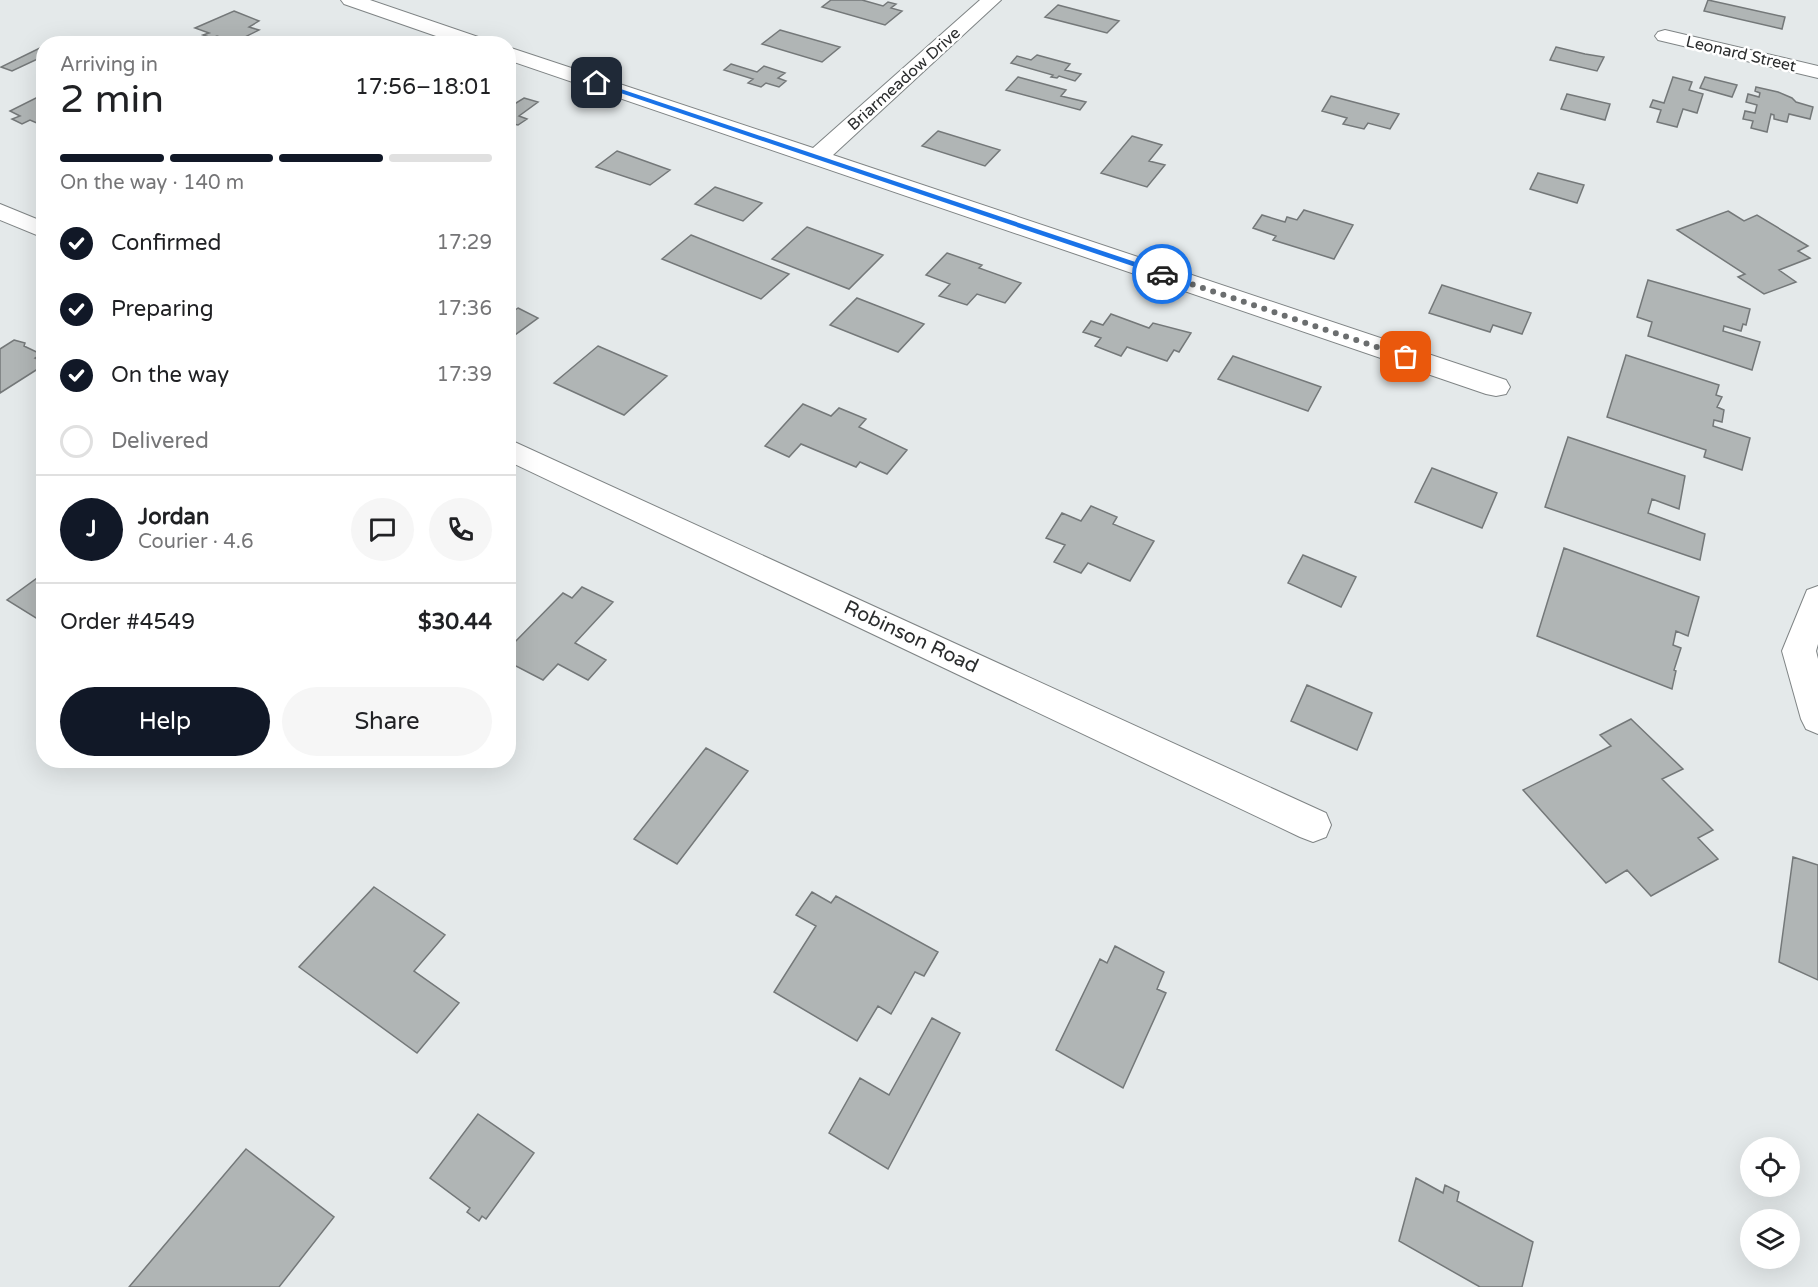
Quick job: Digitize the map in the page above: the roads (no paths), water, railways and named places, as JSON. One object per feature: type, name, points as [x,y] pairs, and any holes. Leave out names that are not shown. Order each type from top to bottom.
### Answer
[{"type":"street","points":[[351,0],[457,36]]},
{"type":"street","name":"Briarmeadow Drive","points":[[817,157],[991,0]]},
{"type":"street","name":"Leonard Street","points":[[1665,36],[1818,72]]},
{"type":"street","points":[[516,56],[1496,387]]},
{"type":"street","points":[[0,211],[36,227]]},
{"type":"street","name":"Robinson Road","points":[[516,453],[1313,825]]},
{"type":"street","points":[[1818,599],[1799,651],[1818,719]]}]
